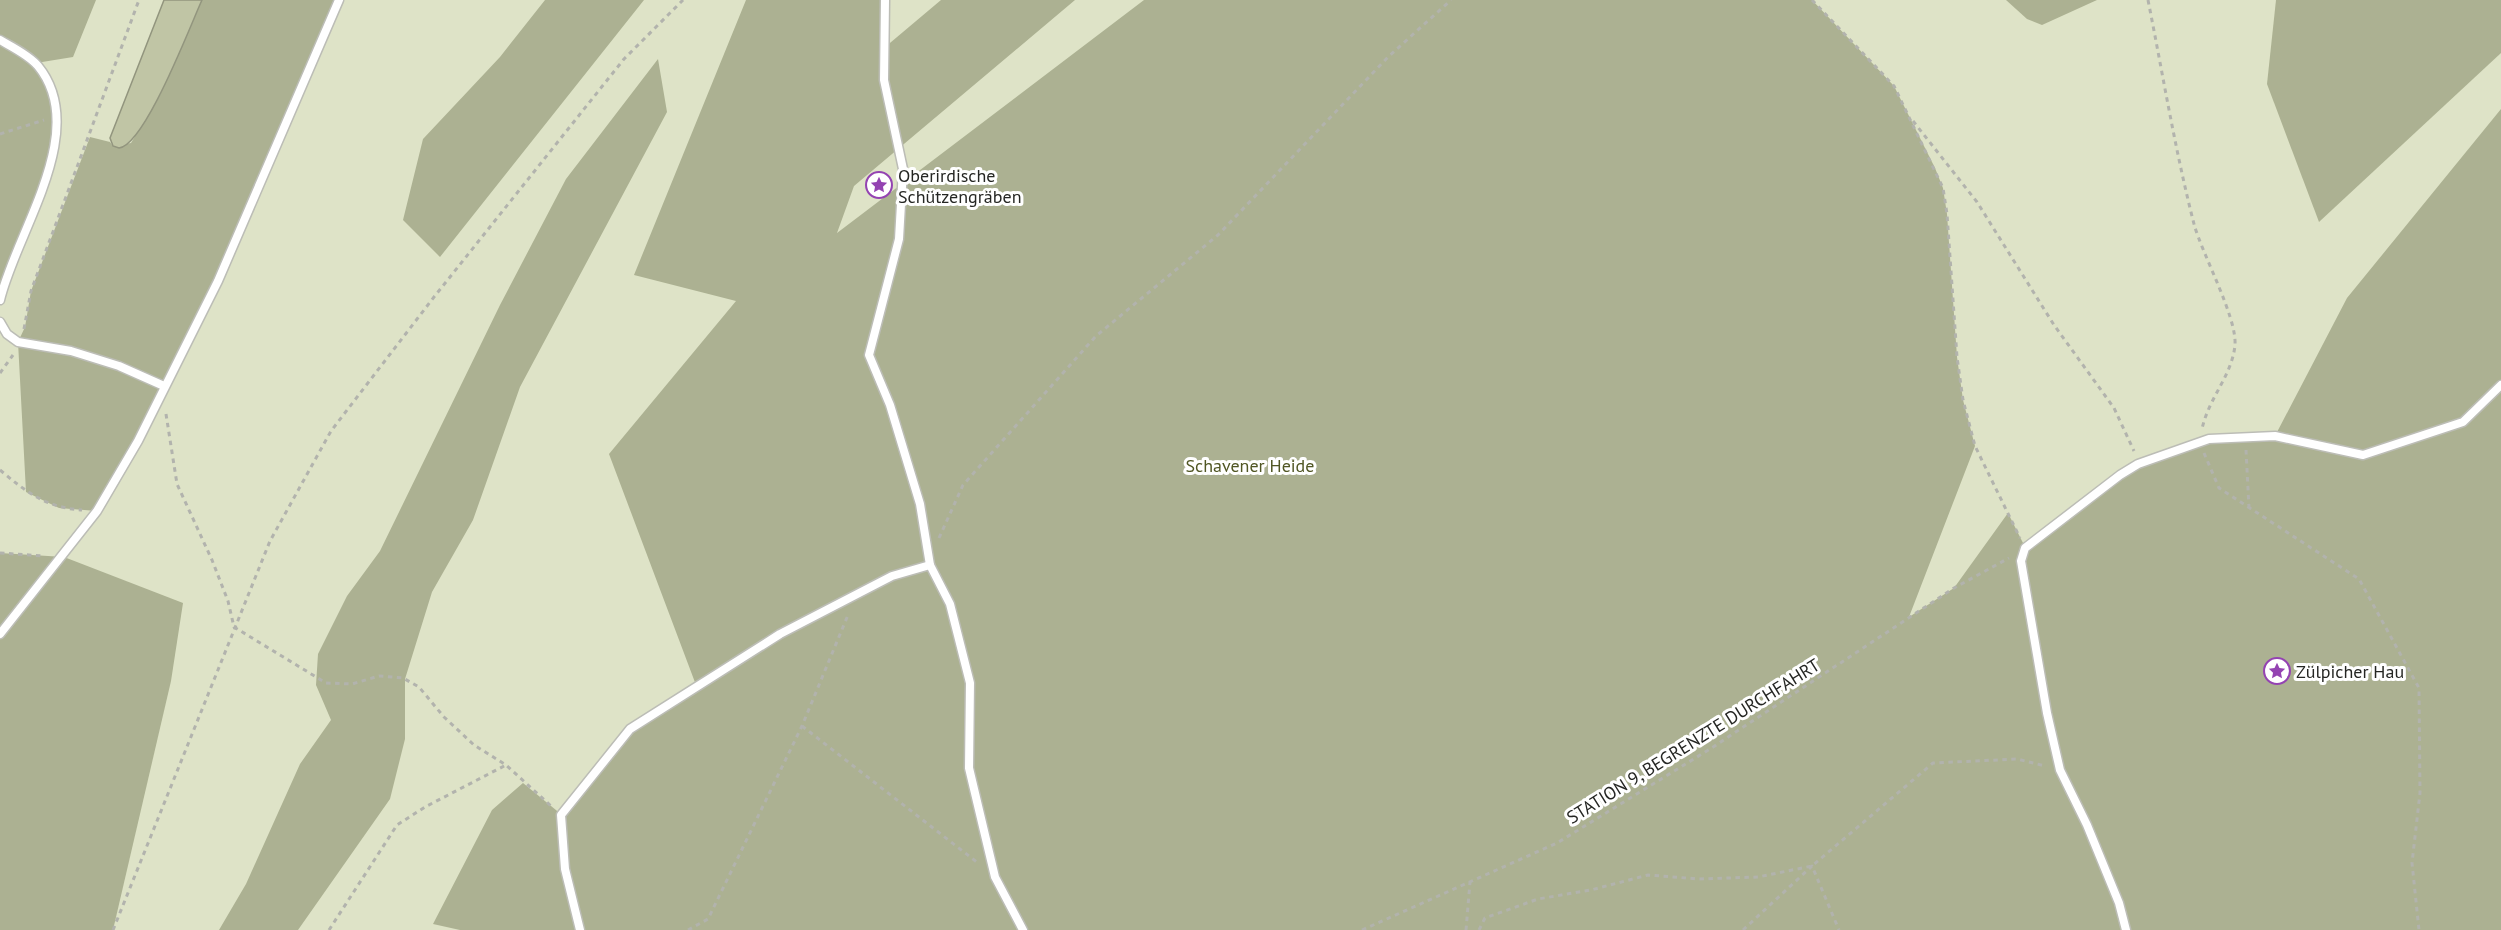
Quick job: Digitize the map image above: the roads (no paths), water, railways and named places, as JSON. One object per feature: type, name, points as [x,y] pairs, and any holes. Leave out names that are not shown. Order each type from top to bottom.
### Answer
[{"type":"lane","points":[[0,634],[64,557],[98,511],[138,441],[218,281],[339,0]]},
{"type":"lane","points":[[885,0],[884,80],[903,170],[899,239],[869,355],[890,405],[920,504],[930,565],[950,604],[970,683],[969,768],[995,877],[1023,930]]},
{"type":"lane","points":[[0,40],[36,63],[55,95],[57,116],[54,148],[45,180],[0,300]]},
{"type":"lane","points":[[0,322],[7,334],[18,342],[71,351],[119,366],[164,386]]},
{"type":"lane","points":[[2126,930],[2095,844],[2060,770],[2046,713],[2021,561],[2025,548],[2120,475],[2138,464],[2200,442],[2209,439],[2246,436],[2275,436],[2363,456],[2463,422],[2501,385]]},
{"type":"lane","points":[[580,930],[564,869],[561,815],[630,729],[780,634],[892,576],[930,565]]},
{"type":"place","name":"Oberirdische Schützengräben","points":[[879,185]]},
{"type":"place","name":"Zülpicher Hau","points":[[2277,671]]},
{"type":"park label","name":"Schavener Heide","points":[[1250,465]]}]
